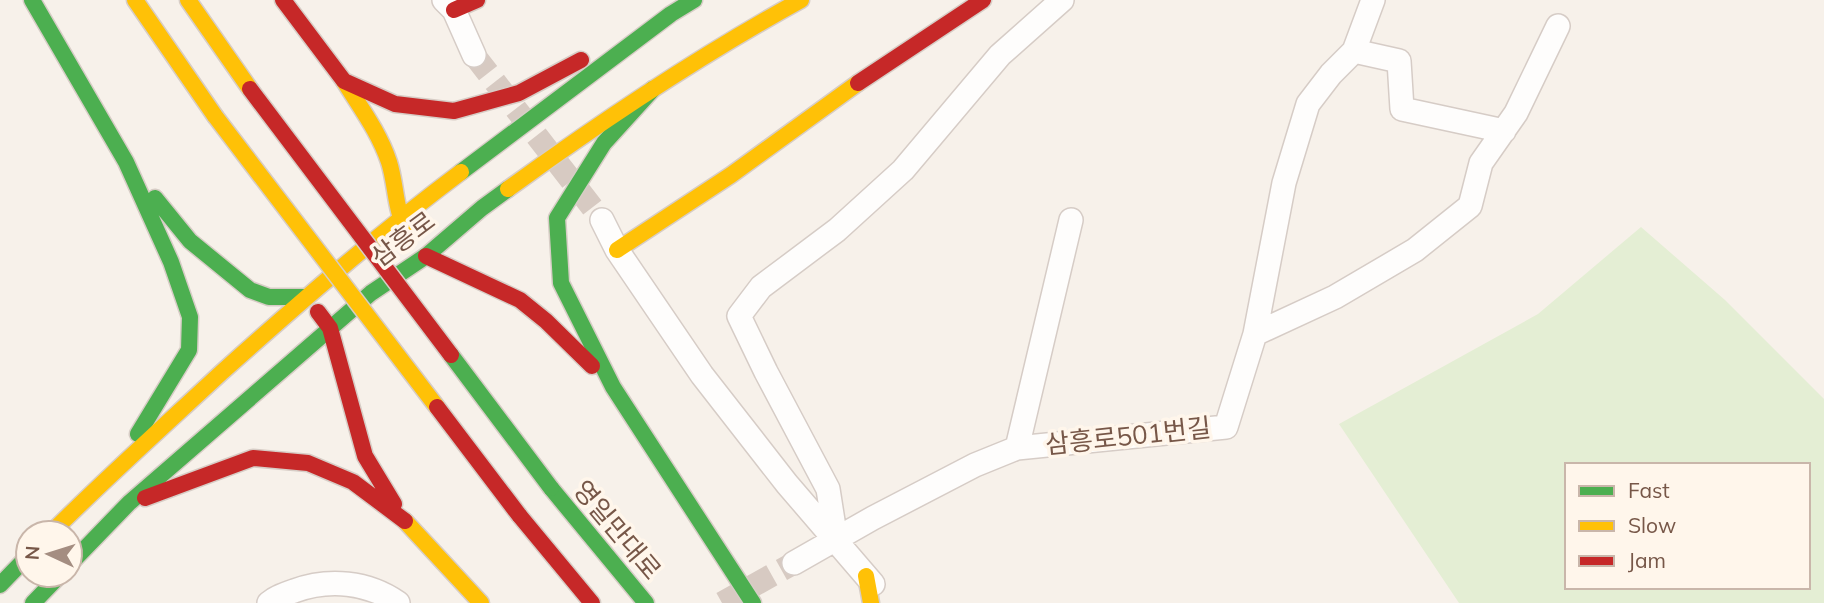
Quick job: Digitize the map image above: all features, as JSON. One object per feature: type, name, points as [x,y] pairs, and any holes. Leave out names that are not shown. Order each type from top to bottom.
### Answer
[{"type":"main road","points":[[32,0],[126,162],[171,262],[190,317],[188,350],[147,422],[106,478]]},
{"type":"main road","points":[[135,0],[215,116],[519,515],[592,603]]},
{"type":"main road","name":"영일만대로","points":[[188,0],[250,89],[551,488],[646,603]]},
{"type":"main road","points":[[283,0],[344,81],[380,141],[390,165],[398,219],[426,256],[520,300],[546,321],[613,387]]},
{"type":"main road","points":[[449,5],[477,0]]},
{"type":"main road","name":"삼흥로","points":[[65,519],[106,478],[306,297],[398,219],[671,14],[694,0]]},
{"type":"main road","name":"삼흥로","points":[[84,550],[129,503],[371,293],[426,256],[522,179],[653,89],[750,28],[801,0]]},
{"type":"main road","points":[[617,250],[730,175],[878,69],[983,0]]},
{"type":"main road","points":[[344,81],[395,104],[454,111],[519,93],[671,14]]},
{"type":"main road","points":[[653,89],[604,143],[557,218],[561,283],[613,387],[753,603]]},
{"type":"main road","points":[[126,162],[190,242],[250,290],[269,297],[306,297],[330,328],[365,457],[405,521]]},
{"type":"main road","points":[[129,503],[253,458],[308,463],[353,482],[405,521],[481,603]]},
{"type":"main road","points":[[0,585],[14,570]]},
{"type":"main road","points":[[866,576],[871,603]]},
{"type":"main road","points":[[33,603],[46,589]]},
{"type":"street","points":[[836,540],[828,489],[739,316],[761,287],[837,230],[903,170],[1000,55],[1062,0]]},
{"type":"street","name":"삼흥로501번길","points":[[794,563],[975,465],[1017,448],[1226,427],[1255,334],[1284,183],[1308,104],[1331,74],[1354,51],[1373,0]]},
{"type":"street","points":[[449,5],[474,55]]},
{"type":"street","points":[[1255,334],[1335,297],[1415,250],[1470,206],[1481,163],[1516,113],[1558,26]]},
{"type":"street","points":[[1354,51],[1399,61],[1402,109],[1504,131]]},
{"type":"street","points":[[601,220],[617,250],[702,375],[787,484],[888,603]]},
{"type":"street","name":"삼흥로501번길","points":[[1017,448],[1071,220]]},
{"type":"street","points":[[269,603],[274,598],[307,586],[338,583],[360,585],[384,593],[398,603]]},
{"type":"green space","points":[[1641,227],[1725,300],[1824,399],[1824,603],[1459,603],[1339,424],[1538,314]]},
{"type":"tunnel","points":[[474,55],[602,220]]},
{"type":"tunnel","points":[[722,603],[794,563]]},
{"type":"traffic: fast","points":[[32,0],[126,162]]},
{"type":"traffic: fast","points":[[461,172],[671,14],[694,0]]},
{"type":"traffic: fast","points":[[653,89],[604,143],[557,218],[561,283],[613,387],[753,603]]},
{"type":"traffic: fast","points":[[126,162],[171,262],[190,317],[189,350],[138,434]]},
{"type":"traffic: fast","points":[[84,550],[129,503],[371,293],[426,256],[508,189]]},
{"type":"traffic: fast","points":[[155,198],[190,241],[250,290],[269,297],[306,297]]},
{"type":"traffic: fast","points":[[451,355],[551,488]]},
{"type":"traffic: fast","points":[[551,488],[646,603]]},
{"type":"traffic: fast","points":[[0,585],[14,570]]},
{"type":"traffic: fast","points":[[33,603],[46,589]]},
{"type":"traffic: slow","points":[[135,0],[215,116]]},
{"type":"traffic: slow","points":[[188,0],[250,89]]},
{"type":"traffic: slow","points":[[508,189],[652,90],[801,0]]},
{"type":"traffic: slow","points":[[344,81],[385,151],[401,217],[409,234]]},
{"type":"traffic: slow","points":[[617,250],[731,175],[858,83]]},
{"type":"traffic: slow","points":[[215,116],[437,407]]},
{"type":"traffic: slow","points":[[65,519],[280,321],[369,245],[461,172]]},
{"type":"traffic: slow","points":[[405,521],[481,603]]},
{"type":"traffic: slow","points":[[866,576],[871,603]]},
{"type":"traffic: jam","points":[[283,0],[344,81]]},
{"type":"traffic: jam","points":[[454,10],[477,0]]},
{"type":"traffic: jam","points":[[858,83],[983,0]]},
{"type":"traffic: jam","points":[[344,81],[395,104],[454,111],[519,93],[581,60]]},
{"type":"traffic: jam","points":[[250,89],[451,355]]},
{"type":"traffic: jam","points":[[426,256],[520,300],[592,366]]},
{"type":"traffic: jam","points":[[318,312],[330,328],[365,456],[394,504]]},
{"type":"traffic: jam","points":[[437,407],[519,515]]},
{"type":"traffic: jam","points":[[145,498],[253,458],[308,463],[353,482],[405,521]]},
{"type":"traffic: jam","points":[[519,515],[592,603]]}]
